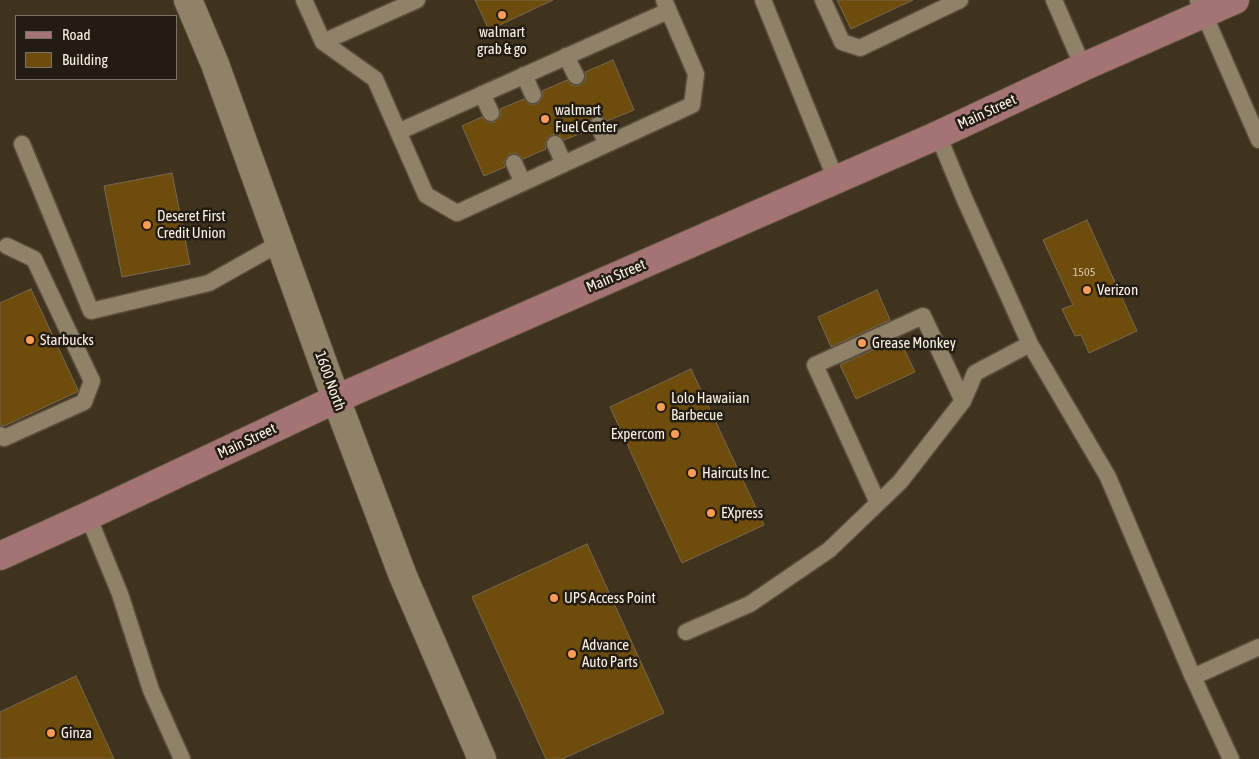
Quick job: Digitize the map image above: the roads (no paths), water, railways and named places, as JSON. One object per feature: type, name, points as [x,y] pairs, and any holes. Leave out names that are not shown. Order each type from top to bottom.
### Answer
[{"type":"main road","name":"Main Street","points":[[0,556],[336,399],[938,135],[1082,67],[1202,7],[1235,0]]},
{"type":"street","name":"1600 North","points":[[188,0],[215,64],[336,399],[403,576],[482,759]]},
{"type":"lane","points":[[304,0],[323,42],[375,79],[398,132],[426,195],[457,213],[692,105],[696,74],[666,5],[566,56],[398,132]]},
{"type":"lane","points":[[323,42],[417,0]]},
{"type":"lane","points":[[763,0],[836,180]]},
{"type":"lane","points":[[823,0],[842,42],[860,48],[960,0]]},
{"type":"lane","points":[[1054,0],[1082,67]]},
{"type":"lane","points":[[1202,7],[1259,140]]},
{"type":"lane","points":[[566,56],[576,76]]},
{"type":"lane","points":[[524,75],[533,95]]},
{"type":"lane","points":[[482,94],[491,114]]},
{"type":"lane","points":[[598,126],[607,144]]},
{"type":"lane","points":[[938,135],[1030,344],[1108,477],[1193,677],[1231,759]]},
{"type":"lane","points":[[22,144],[91,311],[209,283],[280,244]]},
{"type":"lane","points":[[555,144],[564,164]]},
{"type":"lane","points":[[514,163],[523,183]]},
{"type":"lane","points":[[0,435],[4,438],[84,402],[92,381],[34,260],[7,246]]},
{"type":"lane","points":[[878,503],[815,365],[923,316],[963,400]]},
{"type":"lane","points":[[686,632],[750,604],[829,550],[900,482],[963,400],[975,373],[1030,344]]},
{"type":"lane","points":[[88,516],[120,594],[151,690],[182,759]]},
{"type":"lane","points":[[1193,677],[1259,647]]},
{"type":"place","name":"walmart grab & go","points":[[502,15]]},
{"type":"place","name":"walmart Fuel Center","points":[[545,119]]},
{"type":"place","name":"Deseret First Credit Union","points":[[147,225]]},
{"type":"place","name":"Verizon","points":[[1087,290]]},
{"type":"place","name":"Starbucks","points":[[30,340]]},
{"type":"place","name":"Grease Monkey","points":[[862,343]]},
{"type":"place","name":"Lolo Hawaiian Barbecue","points":[[661,407]]},
{"type":"place","name":"Expercom","points":[[675,434]]},
{"type":"place","name":"Haircuts Inc.","points":[[692,473]]},
{"type":"place","name":"EXpress","points":[[711,513]]},
{"type":"place","name":"UPS Access Point","points":[[554,598]]},
{"type":"place","name":"Advance Auto Parts","points":[[572,654]]},
{"type":"place","name":"Ginza","points":[[51,733]]}]
